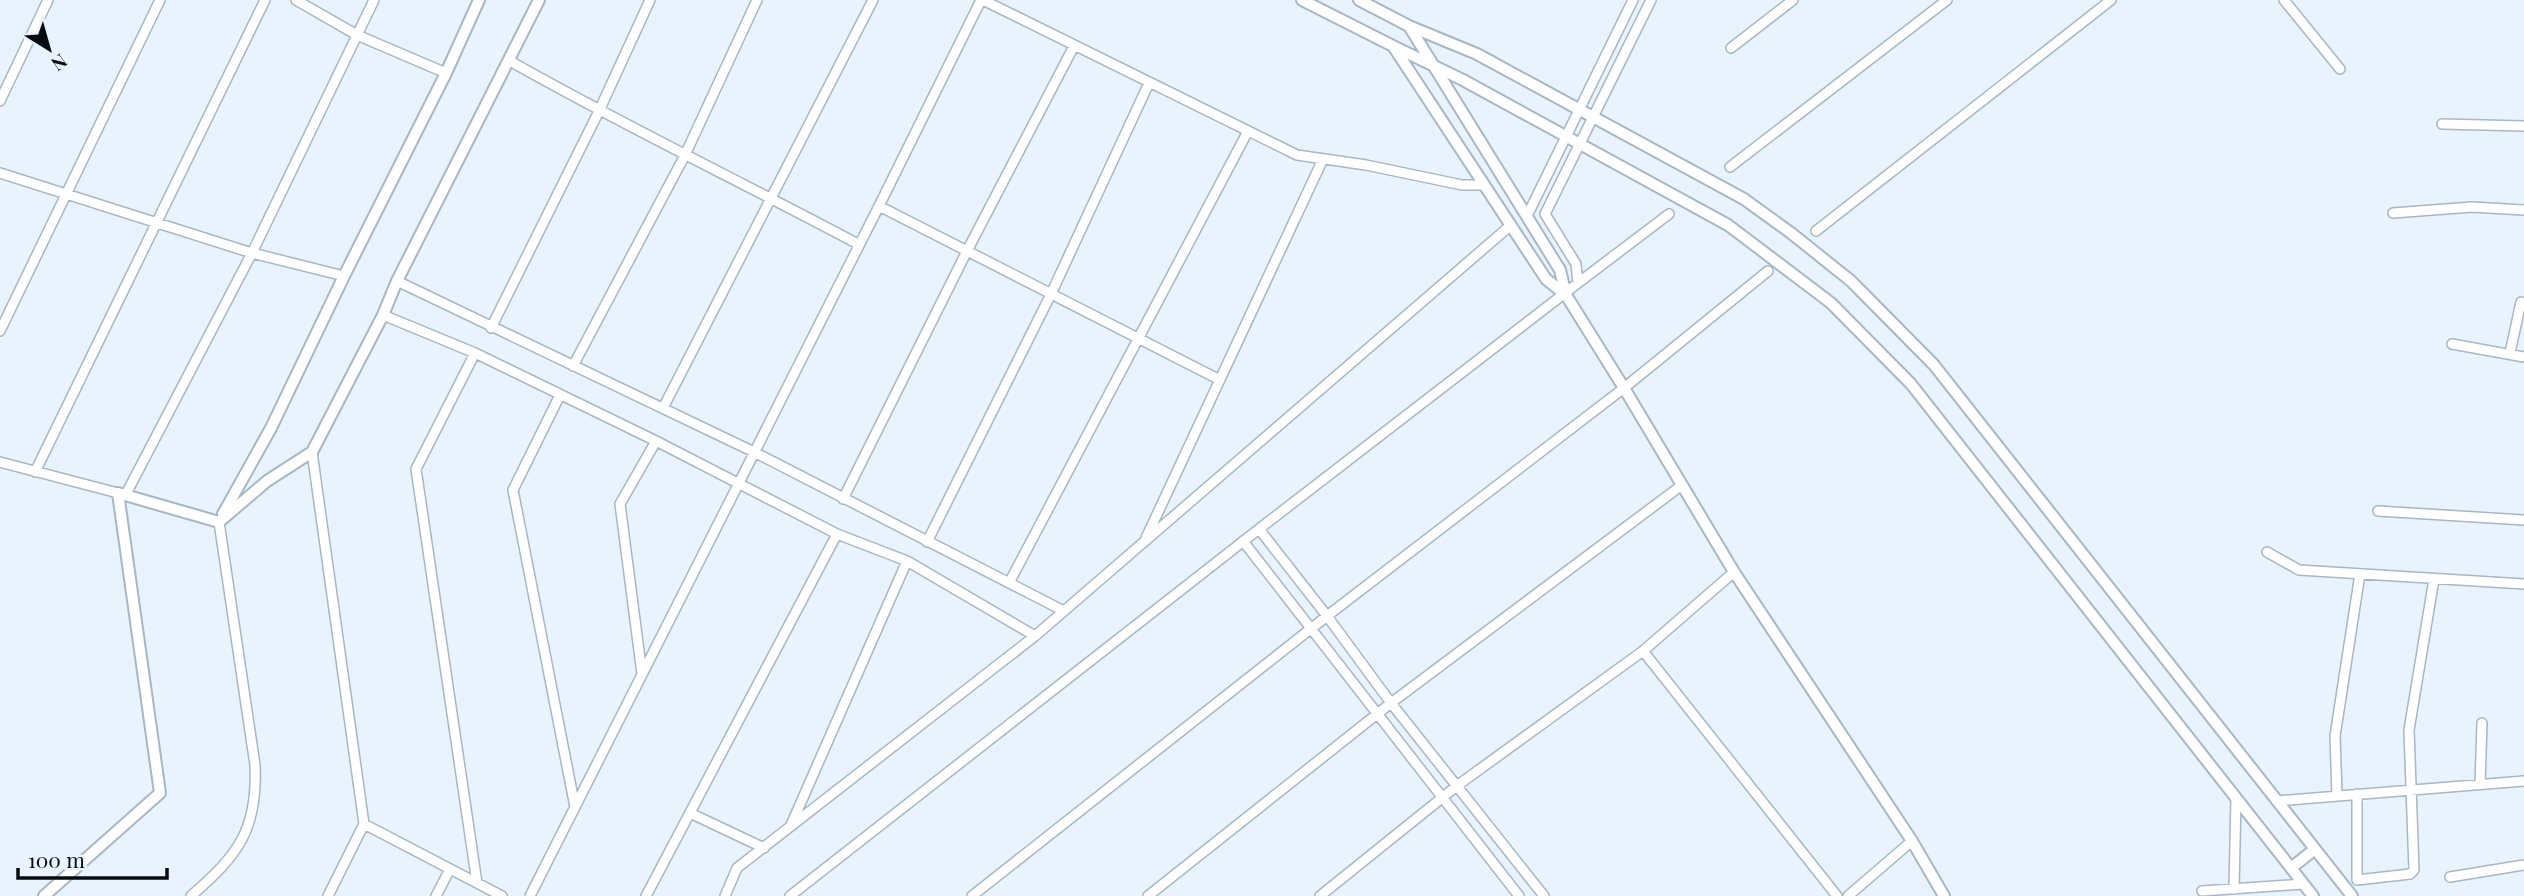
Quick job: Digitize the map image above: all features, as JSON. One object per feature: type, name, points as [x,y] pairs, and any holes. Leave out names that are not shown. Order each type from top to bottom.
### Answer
[{"type":"street","points":[[0,101],[48,0]]},
{"type":"street","points":[[0,331],[160,0]]},
{"type":"street","points":[[36,472],[265,0]]},
{"type":"street","points":[[296,0],[357,35],[446,73]]},
{"type":"street","points":[[44,896],[160,793],[122,494],[252,253],[374,0]]},
{"type":"street","points":[[191,896],[222,869],[241,842],[253,813],[256,789],[255,765],[219,522],[271,428],[446,73],[479,0]]},
{"type":"street","points":[[219,522],[267,481],[312,452],[539,0]]},
{"type":"street","points":[[491,328],[599,111],[650,0]]},
{"type":"street","points":[[573,366],[685,155],[757,0]]},
{"type":"street","points":[[663,408],[873,0]]},
{"type":"street","points":[[530,896],[982,0],[1297,155],[1366,164],[1462,185],[1484,185]]},
{"type":"street","points":[[1301,0],[1434,66],[1728,225],[1832,303],[1911,384],[2313,896]]},
{"type":"street","points":[[1359,0],[1409,26],[1477,54],[1744,199],[1852,281],[1934,365],[2352,896]]},
{"type":"street","points":[[1527,216],[1633,0]]},
{"type":"street","points":[[1578,283],[1576,264],[1545,214],[1651,0]]},
{"type":"street","points":[[1731,48],[1793,0]]},
{"type":"street","points":[[1730,167],[1947,0]]},
{"type":"street","points":[[1816,231],[2111,0]]},
{"type":"street","points":[[2284,0],[2340,69]]},
{"type":"street","points":[[1409,26],[1560,270],[1566,295],[1625,388],[1734,572],[1912,841],[1944,896]]},
{"type":"street","points":[[843,499],[967,251],[1074,46]]},
{"type":"street","points":[[1393,46],[1546,279],[1566,295]]},
{"type":"street","points":[[510,61],[599,111],[858,244]]},
{"type":"street","points":[[928,542],[1051,294],[1149,83]]},
{"type":"street","points":[[2442,124],[2524,126]]},
{"type":"street","points":[[1009,583],[1248,131]]},
{"type":"street","points":[[1144,541],[1323,159]]},
{"type":"street","points":[[0,173],[252,253],[344,276]]},
{"type":"street","points":[[879,206],[1220,380]]},
{"type":"street","points":[[2393,213],[2472,207],[2524,210]]},
{"type":"street","points":[[790,896],[1259,529],[1669,214]]},
{"type":"street","points":[[725,896],[737,867],[1034,636],[1511,225]]},
{"type":"street","points":[[972,896],[1311,628],[1625,388],[1768,271]]},
{"type":"street","points":[[397,281],[754,452],[1064,611]]},
{"type":"street","points":[[2510,353],[2521,302]]},
{"type":"street","points":[[383,315],[475,353],[656,441],[837,534],[907,561],[1034,636]]},
{"type":"street","points":[[2452,344],[2524,357]]},
{"type":"street","points":[[475,353],[416,469],[477,883]]},
{"type":"street","points":[[560,395],[513,490],[575,807]]},
{"type":"street","points":[[642,674],[620,504],[656,441]]},
{"type":"street","points":[[312,452],[364,824],[328,896]]},
{"type":"street","points":[[0,462],[219,522]]},
{"type":"street","points":[[1148,896],[1377,713],[1682,485]]},
{"type":"street","points":[[2378,511],[2524,520]]},
{"type":"street","points":[[1259,529],[1391,703],[1544,896]]},
{"type":"street","points":[[646,896],[837,534]]},
{"type":"street","points":[[1244,541],[1519,896]]},
{"type":"street","points":[[2267,552],[2299,570],[2524,584]]},
{"type":"street","points":[[790,827],[907,561]]},
{"type":"street","points":[[1320,896],[1458,785],[1643,651],[1734,572]]},
{"type":"street","points":[[2337,795],[2335,736],[2360,574]]},
{"type":"street","points":[[2357,794],[2357,880],[2410,874],[2414,870],[2410,715],[2419,678],[2434,579]]},
{"type":"street","points":[[1643,651],[1837,896]]},
{"type":"street","points":[[2480,784],[2482,723]]},
{"type":"street","points":[[2277,801],[2524,781]]},
{"type":"street","points":[[2234,890],[2236,798]]},
{"type":"street","points":[[690,813],[764,848]]},
{"type":"street","points":[[364,824],[502,896]]},
{"type":"street","points":[[1848,896],[1912,841]]},
{"type":"street","points":[[2291,868],[2315,849]]},
{"type":"street","points":[[2450,877],[2524,865]]},
{"type":"street","points":[[436,896],[450,869]]},
{"type":"street","points":[[2202,891],[2303,884]]}]
